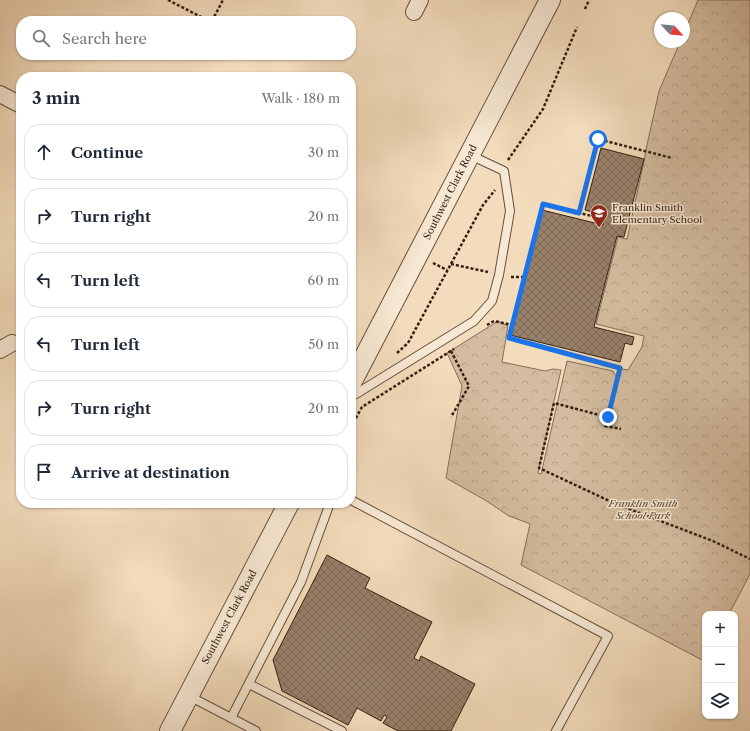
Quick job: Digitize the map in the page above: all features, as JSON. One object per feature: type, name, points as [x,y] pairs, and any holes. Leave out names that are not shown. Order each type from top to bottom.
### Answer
[{"type":"street","name":"Southwest Clark Road","points":[[356,373],[550,0]]},
{"type":"street","points":[[0,94],[16,102]]},
{"type":"street","name":"Southwest Clark Road","points":[[170,731],[286,508]]},
{"type":"lane","points":[[356,395],[474,321],[492,301],[510,212],[504,172],[470,155]]},
{"type":"lane","points":[[356,503],[608,636],[556,731]]},
{"type":"lane","points":[[231,718],[301,582],[328,508]]},
{"type":"lane","points":[[249,684],[342,731]]},
{"type":"lane","points":[[188,696],[256,731]]},
{"type":"path","points":[[168,0],[201,16]]},
{"type":"path","points":[[214,16],[223,0]]},
{"type":"path","points":[[585,9],[589,0]]},
{"type":"path","points":[[508,160],[542,109],[577,27]]},
{"type":"path","points":[[579,213],[598,139],[672,158]]},
{"type":"path","points":[[395,356],[408,342],[483,204],[499,185]]},
{"type":"path","points":[[605,219],[543,204],[509,338],[620,368],[605,426],[622,429]]},
{"type":"path","points":[[430,262],[447,270]]},
{"type":"path","points":[[451,264],[488,272]]},
{"type":"path","points":[[511,277],[524,276]]},
{"type":"path","points":[[451,351],[469,386],[451,417]]},
{"type":"path","points":[[356,418],[362,407],[446,355]]},
{"type":"path","points":[[608,417],[554,402],[539,468],[616,504],[713,541],[750,559]]},
{"type":"green space","name":"Franklin Smith School Park","points":[[698,0],[750,0],[750,574],[731,611],[702,611],[702,660],[521,565],[530,524],[509,516],[485,500],[446,478],[462,386],[447,353],[498,321],[508,326],[502,362],[545,371],[553,369],[561,370],[538,473],[541,474],[567,361],[613,371],[616,376],[619,377],[622,369],[628,370],[642,347],[644,336],[596,324],[618,237],[627,239],[659,91],[677,48],[690,48],[690,19]]},
{"type":"building","name":"Franklin Smith Elementary School","points":[[601,148],[644,159],[624,237],[617,236],[594,327],[634,337],[632,345],[625,343],[620,362],[510,335],[542,210],[603,225],[605,215],[585,210]]},
{"type":"building","points":[[327,555],[370,578],[365,588],[432,622],[414,658],[419,661],[421,656],[475,684],[451,731],[398,731],[383,723],[387,717],[384,715],[381,721],[357,708],[348,725],[282,691],[273,660]]},
{"type":"place","name":"Franklin Smith Elementary School","points":[[599,228]]},
{"type":"route","points":[[598,139],[579,213],[543,204],[509,338],[620,368],[608,417]]}]
